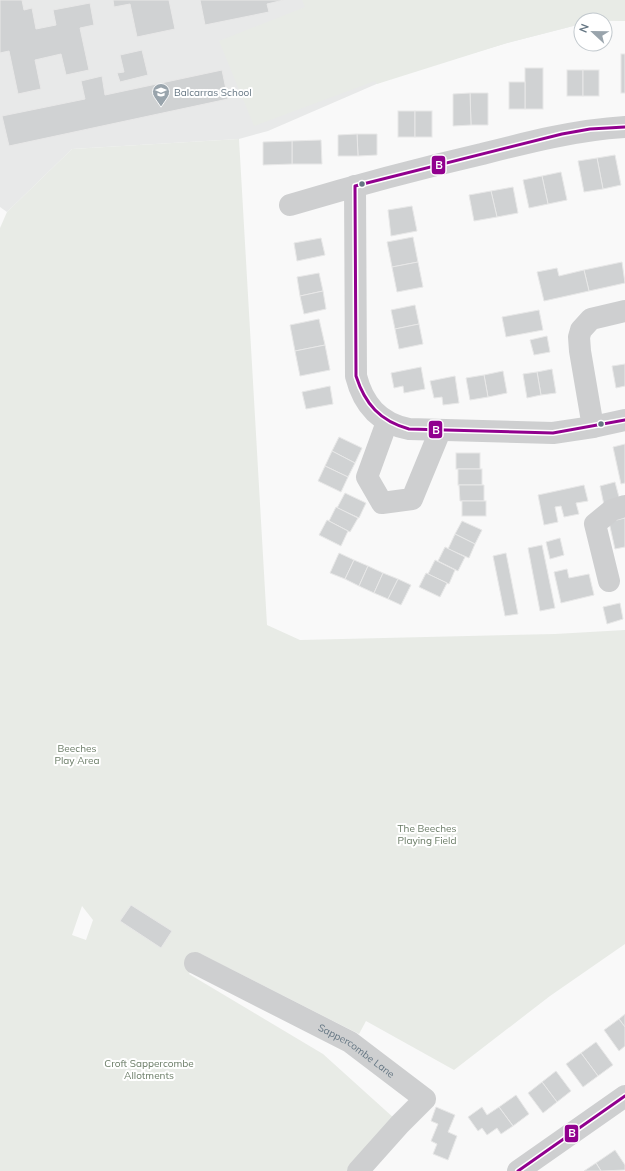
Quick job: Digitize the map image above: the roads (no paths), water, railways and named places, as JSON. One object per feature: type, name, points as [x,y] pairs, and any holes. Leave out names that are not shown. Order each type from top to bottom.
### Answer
[{"type":"street","points":[[290,205],[355,186],[562,134],[590,129],[625,127]]},
{"type":"street","points":[[355,186],[356,376],[363,398],[378,416],[388,422],[408,429],[440,431],[553,432],[593,427],[625,420]]},
{"type":"street","points":[[593,427],[581,358],[579,337],[581,330],[591,319],[625,310]]},
{"type":"street","points":[[388,422],[367,477],[382,503],[412,498],[440,431]]},
{"type":"street","points":[[609,581],[595,524],[612,510],[625,506]]},
{"type":"street","name":"Sappercombe Lane","points":[[195,963],[350,1042],[425,1099],[400,1124],[358,1171]]},
{"type":"street","points":[[518,1171],[625,1096]]},
{"type":"place","name":"Balcarras School","points":[[161,107]]},
{"type":"park label","name":"Beeches Play Area","points":[[77,754]]},
{"type":"park label","name":"The Beeches Playing Field","points":[[427,834]]},
{"type":"park label","name":"Croft Sappercombe Allotments","points":[[149,1068]]}]
